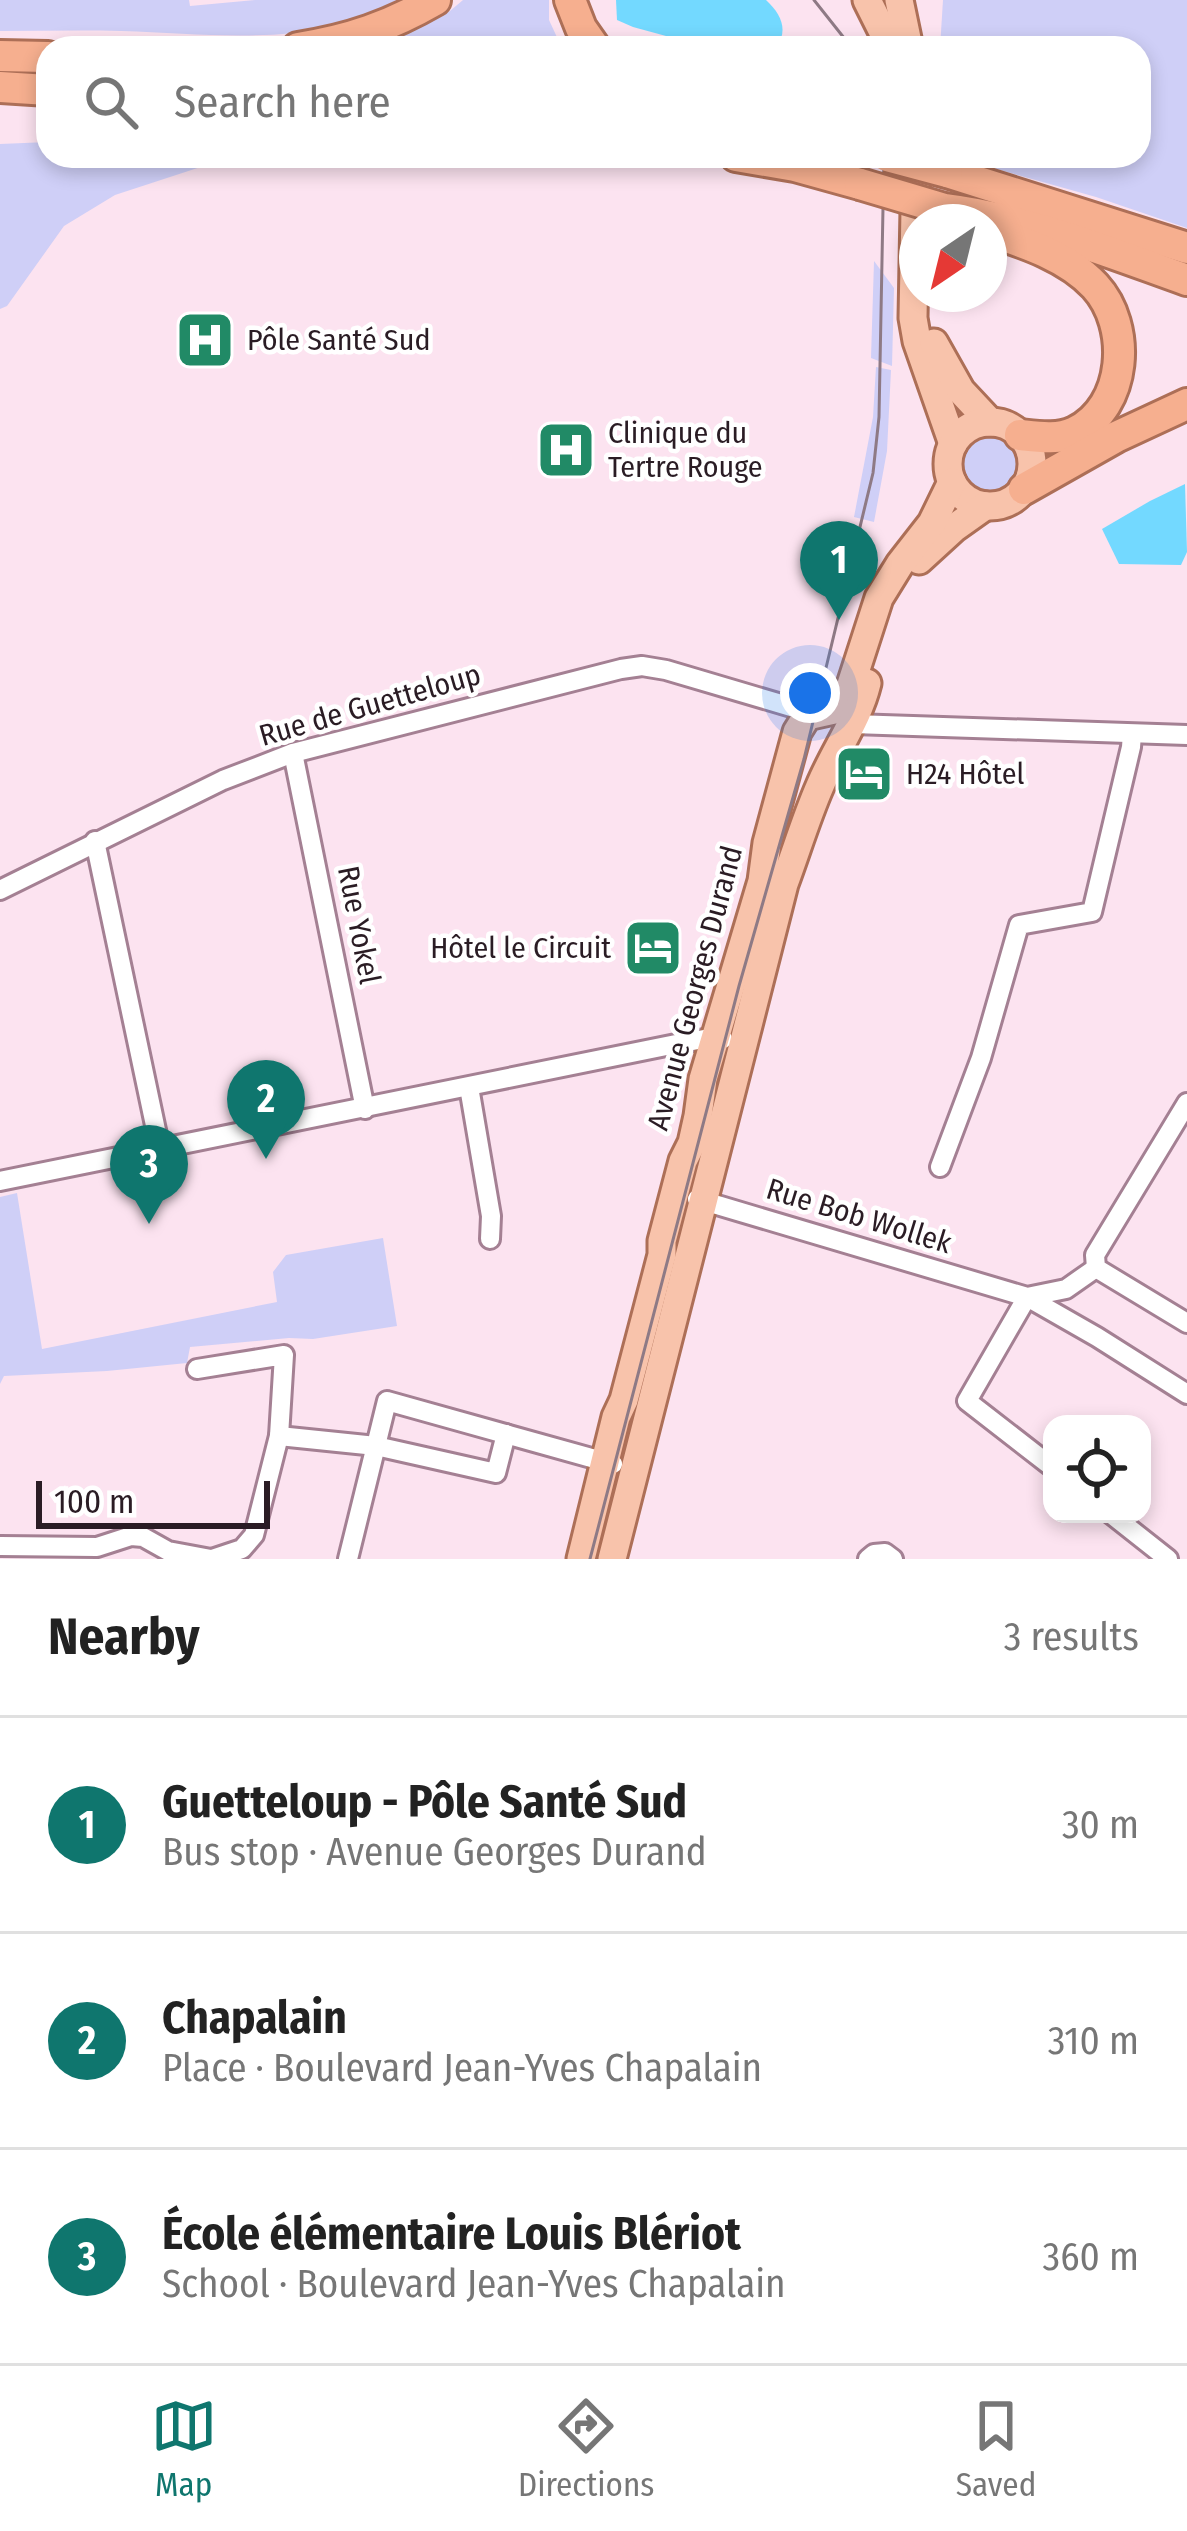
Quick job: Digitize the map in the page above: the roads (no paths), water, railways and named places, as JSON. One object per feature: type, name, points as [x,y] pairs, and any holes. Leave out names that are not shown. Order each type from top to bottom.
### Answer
[{"type":"highway","points":[[358,36],[435,0]]},
{"type":"highway","points":[[570,0],[587,36]]},
{"type":"highway","points":[[0,56],[36,57]]},
{"type":"highway","points":[[0,87],[36,89]]},
{"type":"highway","points":[[801,168],[920,204]]},
{"type":"highway","points":[[932,168],[1187,248]]},
{"type":"highway","points":[[1007,220],[1187,280]]},
{"type":"highway","points":[[1007,238],[1043,251],[1086,277],[1103,296],[1119,338],[1115,382],[1093,420],[1056,437],[1020,435]]},
{"type":"highway","points":[[1024,489],[1187,404]]},
{"type":"main road","points":[[867,0],[885,36]]},
{"type":"main road","points":[[898,0],[906,36]]},
{"type":"main road","points":[[916,168],[916,204]]},
{"type":"main road","points":[[914,312],[917,341],[953,445]]},
{"type":"main road","points":[[925,312],[947,370],[967,400],[990,422]]},
{"type":"main road","points":[[990,422],[1020,435],[1032,459],[1024,489],[1006,503],[985,506],[966,499],[952,482],[948,462],[953,445],[969,428],[990,422]]},
{"type":"main road","name":"Avenue Georges Durand","points":[[612,1559],[784,884],[818,789],[862,704],[859,686],[879,598],[932,523],[952,482]]},
{"type":"main road","name":"Avenue Georges Durand","points":[[859,686],[894,596],[918,561],[985,506]]},
{"type":"main road","points":[[806,723],[834,710],[859,686]]},
{"type":"main road","points":[[806,723],[822,720],[826,736],[818,789]]},
{"type":"main road","name":"Avenue Georges Durand","points":[[581,1559],[683,1160],[695,1130],[700,1093],[762,881],[767,842],[806,723]]},
{"type":"street","name":"Rue de Guetteloup","points":[[0,890],[224,780],[293,754],[642,666],[775,702],[806,723]]},
{"type":"street","points":[[859,686],[878,709],[898,721],[922,726]]},
{"type":"street","points":[[853,724],[1187,735]]},
{"type":"street","points":[[940,1167],[981,1058],[1019,925],[1092,912],[1132,734]]},
{"type":"street","name":"Rue Yokel","points":[[293,754],[365,1109]]},
{"type":"street","points":[[95,841],[160,1149]]},
{"type":"street","points":[[0,1181],[715,1037],[745,1044]]},
{"type":"street","points":[[469,1088],[491,1216],[490,1239]]},
{"type":"street","points":[[1096,1268],[1095,1255],[1187,1103]]},
{"type":"street","name":"Rue Bob Wollek","points":[[675,1192],[1027,1297],[1187,1394]]},
{"type":"street","points":[[1043,1461],[967,1401],[1027,1297],[1066,1289],[1096,1268]]},
{"type":"street","points":[[1096,1268],[1187,1323]]},
{"type":"street","points":[[0,1546],[98,1547],[130,1536],[142,1537],[169,1552],[212,1559],[242,1549],[254,1535],[279,1436],[284,1355],[197,1369]]},
{"type":"street","points":[[348,1559],[387,1401],[635,1470]]},
{"type":"street","points":[[279,1436],[376,1446],[496,1473],[506,1434]]},
{"type":"street","points":[[1122,1523],[1168,1559]]},
{"type":"street","points":[[868,1559],[874,1553],[885,1553],[893,1559]]},
{"type":"tram line","points":[[814,0],[842,36]]},
{"type":"tram line","points":[[590,1559],[739,986],[804,759],[873,473],[879,417],[884,168]]},
{"type":"place","name":"Pôle Santé Sud","points":[[205,340]]},
{"type":"place","name":"Clinique du Tertre Rouge","points":[[566,450]]},
{"type":"place","name":"Guetteloup - Pôle Santé Sud","points":[[839,620]]},
{"type":"place","name":"H24 Hôtel","points":[[864,774]]},
{"type":"place","name":"Hôtel le Circuit","points":[[653,948]]},
{"type":"place","name":"Chapalain","points":[[266,1159]]},
{"type":"place","name":"École élémentaire Louis Blériot","points":[[149,1224]]}]
